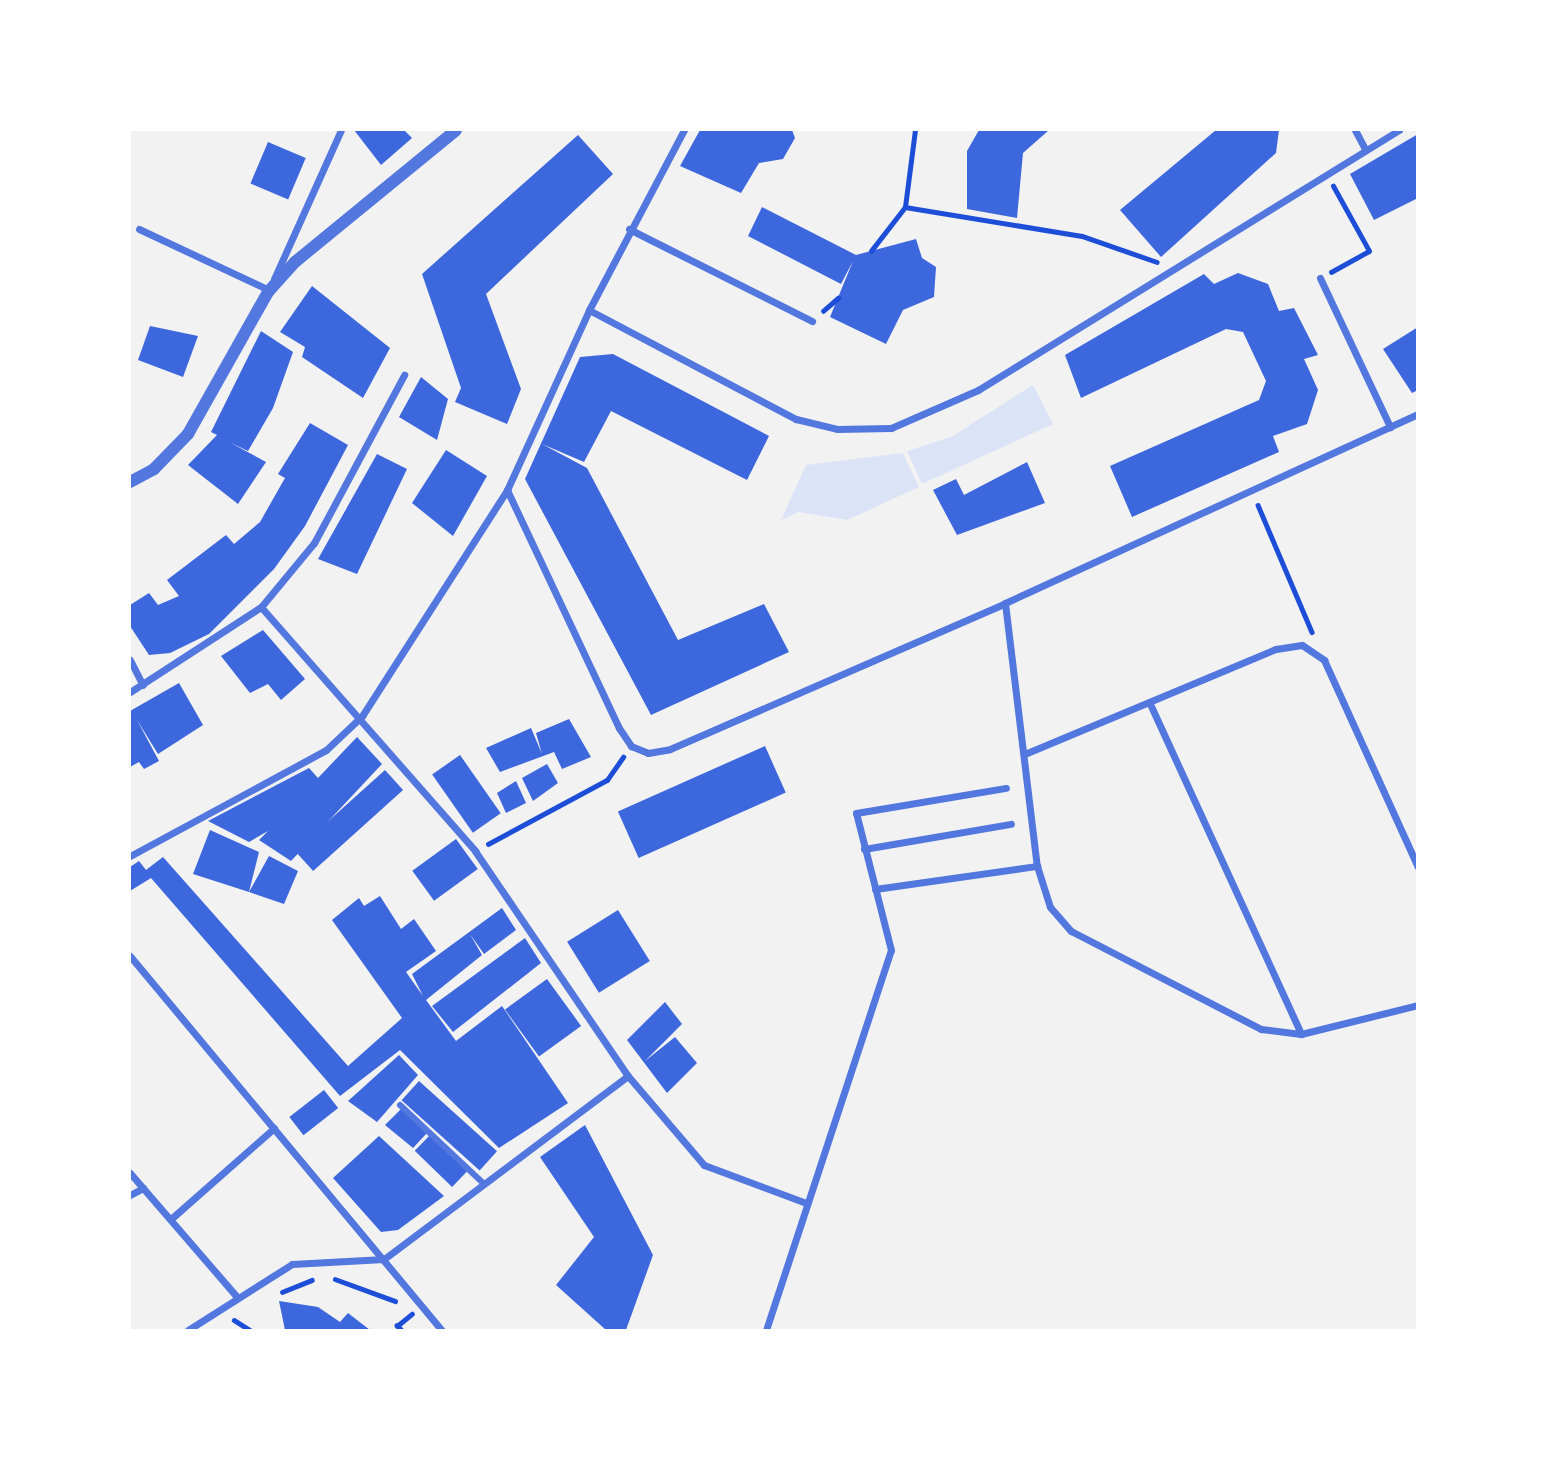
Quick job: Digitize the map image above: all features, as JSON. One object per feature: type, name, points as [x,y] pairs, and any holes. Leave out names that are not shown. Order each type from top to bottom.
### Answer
[{"type":"street","points":[[130,482],[154,469],[188,434],[268,292],[341,130]]},
{"type":"street","points":[[268,292],[295,262],[456,130]]},
{"type":"street","points":[[130,856],[326,750],[362,716],[507,490],[589,310],[629,229],[684,130]]},
{"type":"street","points":[[1355,130],[1365,149]]},
{"type":"street","points":[[589,310],[796,419],[837,429],[891,428],[978,390],[1399,130]]},
{"type":"street","points":[[139,229],[268,292]]},
{"type":"street","points":[[629,229],[812,321]]},
{"type":"street","points":[[1320,278],[1390,427]]},
{"type":"street","points":[[130,692],[261,607],[314,543],[404,375]]},
{"type":"street","points":[[507,490],[631,746],[648,753],[670,749],[1005,603],[1418,414]]},
{"type":"street","points":[[1005,603],[1027,753],[1037,866],[1050,907],[1071,931],[1261,1029],[1301,1034],[1418,1005]]},
{"type":"street","points":[[261,607],[362,716],[475,851],[628,1076],[705,1165],[806,1203]]},
{"type":"street","points":[[1027,753],[1151,706],[1276,649],[1302,645],[1324,660],[1417,865]]},
{"type":"street","points":[[130,660],[144,685]]},
{"type":"street","points":[[1151,706],[1301,1034]]},
{"type":"street","points":[[766,1331],[891,950],[856,813],[1006,788]]},
{"type":"street","points":[[864,849],[1011,824]]},
{"type":"street","points":[[874,889],[1037,866]]},
{"type":"street","points":[[130,956],[442,1331]]},
{"type":"street","points":[[188,1331],[292,1264],[384,1259],[628,1076]]},
{"type":"street","points":[[400,1105],[484,1184]]},
{"type":"street","points":[[172,1219],[274,1128]]},
{"type":"street","points":[[130,1173],[238,1298]]},
{"type":"street","points":[[130,1195],[143,1188]]},
{"type":"path","points":[[871,251],[905,207],[915,130]]},
{"type":"path","points":[[1320,278],[1369,251],[1326,173]]},
{"type":"path","points":[[905,207],[1082,236],[1138,251],[1171,270]]},
{"type":"path","points":[[1252,491],[1324,660]]},
{"type":"path","points":[[475,851],[607,780],[631,746]]},
{"type":"path","points":[[272,1296],[312,1280],[354,1281],[413,1314],[397,1326],[401,1331]]},
{"type":"path","points":[[225,1325],[245,1313]]},
{"type":"path","points":[[236,1319],[250,1331]]},
{"type":"shaded area","points":[[1033,385],[1053,424],[922,484],[907,451],[951,437]]},
{"type":"shaded area","points":[[903,453],[919,487],[847,520],[799,512],[781,520],[806,465]]},
{"type":"building","points":[[354,130],[404,130],[412,138],[381,165]]},
{"type":"building","points":[[700,130],[792,130],[795,138],[783,159],[759,163],[741,193],[680,166]]},
{"type":"building","points":[[979,130],[1049,130],[1023,153],[1017,218],[967,209],[967,151]]},
{"type":"building","points":[[1216,130],[1279,130],[1276,153],[1161,257],[1120,210]]},
{"type":"building","points":[[1418,134],[1418,198],[1374,220],[1350,174]]},
{"type":"building","points":[[578,135],[613,174],[486,294],[521,389],[507,424],[455,402],[461,388],[422,274]]},
{"type":"building","points":[[268,142],[306,158],[288,199],[250,183]]},
{"type":"building","points":[[762,207],[856,255],[916,239],[922,258],[936,267],[934,297],[903,310],[886,344],[830,317],[853,261],[841,284],[748,236]]},
{"type":"building","points":[[1238,273],[1268,284],[1279,311],[1294,308],[1318,355],[1304,359],[1318,390],[1307,424],[1273,436],[1279,452],[1132,517],[1110,466],[1259,400],[1266,381],[1243,332],[1226,329],[1081,398],[1065,355],[1204,274],[1214,284]]},
{"type":"building","points":[[312,286],[390,348],[363,398],[302,357],[305,347],[280,332]]},
{"type":"building","points":[[150,326],[198,336],[183,377],[138,360]]},
{"type":"building","points":[[1418,327],[1418,390],[1412,393],[1383,349]]},
{"type":"building","points":[[261,331],[293,352],[273,408],[248,451],[231,443],[266,462],[238,504],[188,465],[217,435],[211,432]]},
{"type":"building","points":[[613,354],[769,436],[747,480],[611,411],[584,462],[542,444],[587,468],[678,640],[764,604],[789,652],[651,715],[525,479],[580,357]]},
{"type":"building","points":[[421,377],[448,399],[437,440],[399,417]]},
{"type":"building","points":[[310,423],[348,445],[305,526],[274,569],[209,634],[170,653],[149,655],[130,626],[130,605],[149,593],[158,605],[179,596],[167,580],[226,535],[234,544],[260,522],[285,478],[278,474]]},
{"type":"building","points":[[446,450],[487,476],[453,536],[412,503]]},
{"type":"building","points":[[377,454],[407,469],[357,574],[318,559]]},
{"type":"building","points":[[1027,462],[1045,503],[957,535],[933,490],[956,479],[964,495]]},
{"type":"building","points":[[263,630],[305,679],[281,700],[268,684],[250,693],[221,656]]},
{"type":"building","points":[[179,683],[203,725],[158,754],[137,720],[159,761],[144,769],[139,762],[130,767],[130,711]]},
{"type":"building","points":[[569,719],[591,757],[562,769],[554,752],[500,772],[486,748],[531,728],[542,754],[536,733]]},
{"type":"building","points":[[357,737],[382,764],[291,861],[259,840],[268,831],[249,842],[208,821],[309,768],[318,778]]},
{"type":"building","points":[[765,746],[786,793],[639,858],[618,811]]},
{"type":"building","points":[[460,755],[501,813],[473,833],[432,775]]},
{"type":"building","points":[[547,764],[558,783],[533,801],[522,778]]},
{"type":"building","points":[[385,770],[403,790],[313,871],[295,851]]},
{"type":"building","points":[[516,781],[526,803],[506,813],[497,793]]},
{"type":"building","points":[[210,830],[259,852],[249,892],[193,874]]},
{"type":"building","points":[[456,839],[478,869],[434,901],[412,871]]},
{"type":"building","points":[[269,856],[298,871],[284,904],[249,892]]},
{"type":"building","points":[[163,857],[348,1066],[402,1018],[332,920],[359,898],[364,906],[380,896],[401,929],[414,919],[436,951],[406,972],[423,996],[412,974],[502,908],[516,930],[484,954],[470,934],[482,955],[426,1000],[456,1041],[502,1006],[568,1103],[499,1148],[400,1050],[340,1096],[151,878],[130,891],[130,867],[139,861],[146,870]]},
{"type":"building","points":[[618,910],[650,961],[599,993],[567,942]]},
{"type":"building","points":[[525,938],[541,963],[453,1032],[432,1006]]},
{"type":"building","points":[[547,979],[581,1026],[539,1056],[505,1010]]},
{"type":"building","points":[[665,1002],[682,1024],[645,1061],[675,1037],[697,1063],[667,1093],[627,1040]]},
{"type":"building","points":[[399,1055],[418,1075],[377,1122],[348,1101]]},
{"type":"building","points":[[419,1081],[497,1151],[480,1171],[402,1100]]},
{"type":"building","points":[[324,1090],[338,1108],[303,1135],[289,1117]]},
{"type":"building","points":[[402,1108],[427,1133],[413,1148],[385,1125]]},
{"type":"building","points":[[585,1125],[653,1255],[626,1330],[606,1330],[556,1285],[594,1237],[540,1157]]},
{"type":"building","points":[[430,1135],[467,1171],[452,1187],[415,1151]]},
{"type":"building","points":[[379,1136],[444,1196],[398,1230],[381,1232],[333,1178]]},
{"type":"building","points":[[279,1301],[318,1307],[340,1322],[348,1313],[370,1330],[285,1330]]}]
